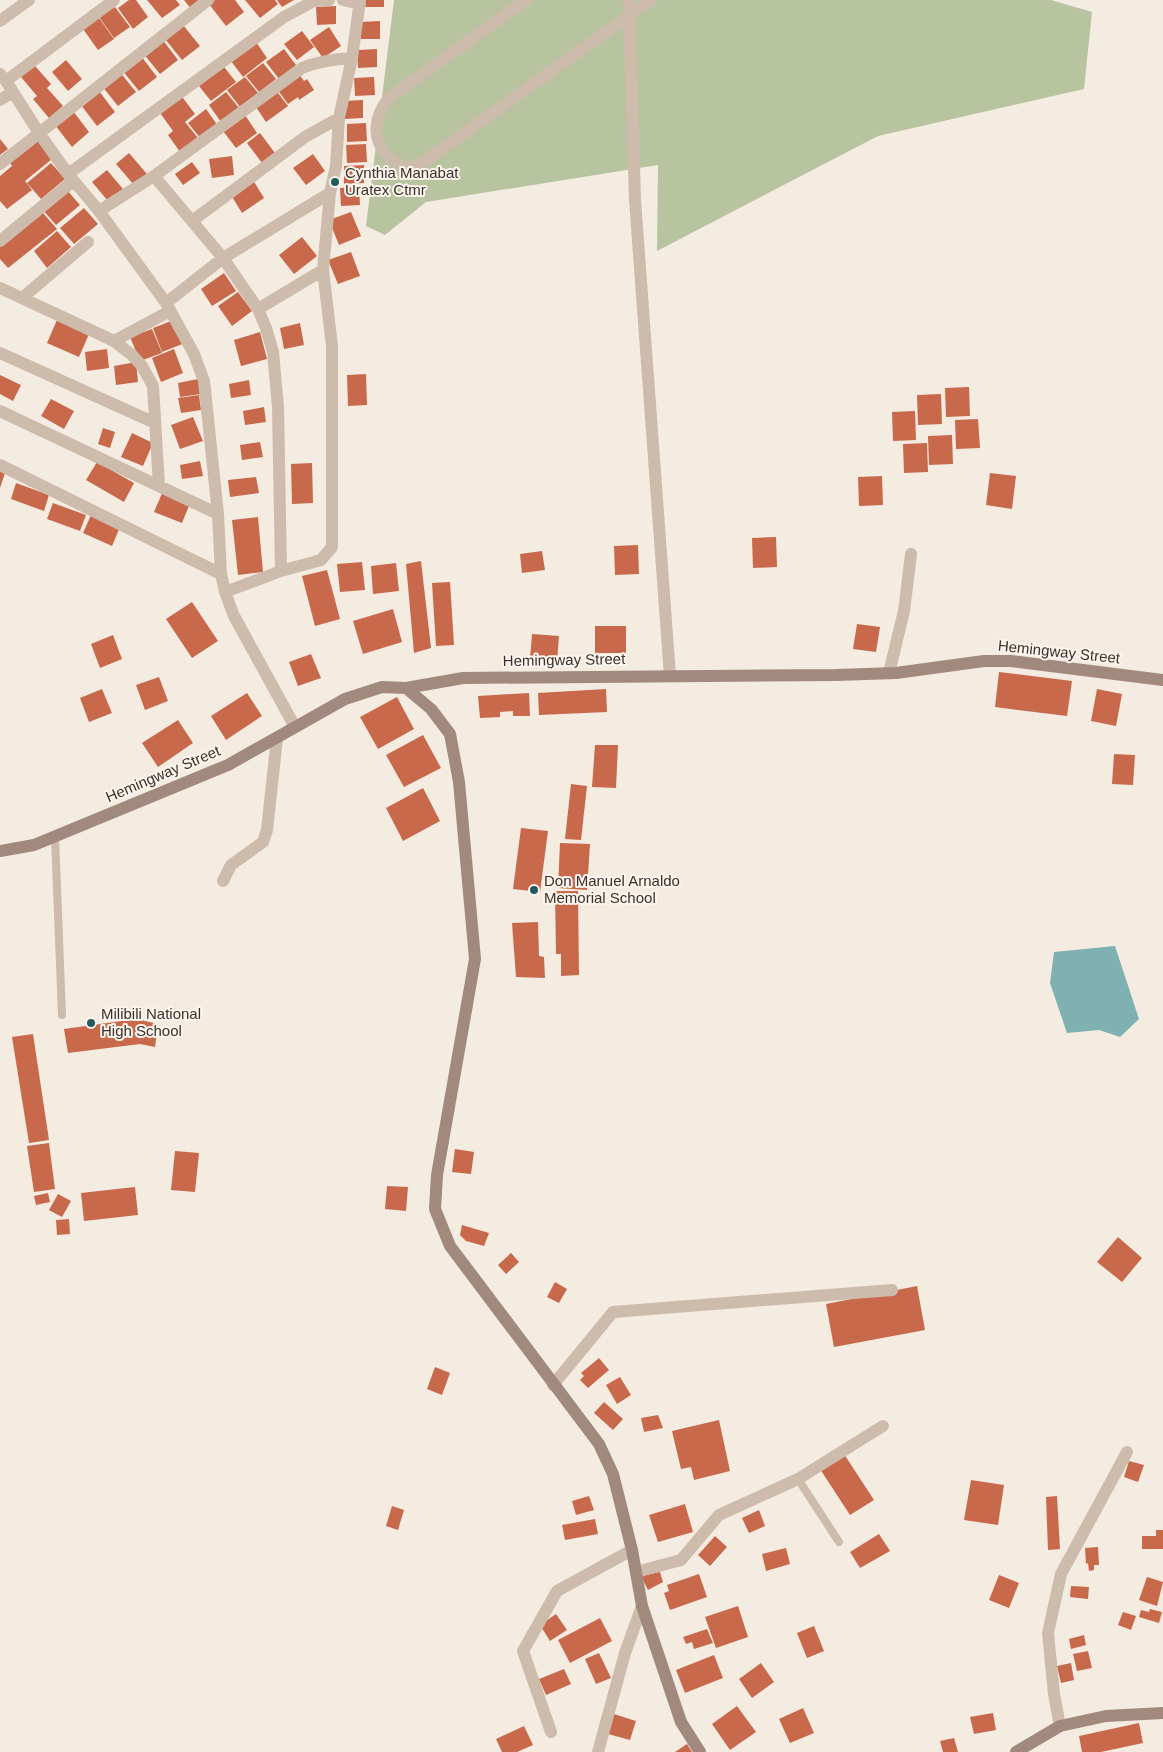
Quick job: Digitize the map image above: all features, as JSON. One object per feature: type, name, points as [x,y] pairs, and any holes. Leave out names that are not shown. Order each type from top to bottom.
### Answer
[{"type":"main road","name":"Hemingway Street","points":[[0,851],[34,845],[228,766],[345,699],[382,687],[406,688],[462,678],[889,673],[984,661],[1011,661],[1163,680]]},
{"type":"main road","points":[[406,688],[431,709],[450,734],[459,782],[475,959],[437,1175],[435,1209],[450,1246],[598,1444],[610,1467],[632,1550],[642,1606],[681,1722],[700,1752]]},
{"type":"main road","points":[[1016,1752],[1060,1726],[1106,1716],[1163,1713]]},
{"type":"street","points":[[0,21],[29,0]]},
{"type":"street","points":[[114,0],[3,77],[70,178],[99,211],[168,307],[194,354],[204,381],[218,514],[220,574],[234,616],[295,726]]},
{"type":"street","points":[[0,164],[208,0]]},
{"type":"street","points":[[0,241],[70,178],[284,17],[314,2],[328,0]]},
{"type":"street","points":[[225,592],[281,570],[321,560],[332,547],[332,346],[323,270],[330,193],[336,166],[339,118],[352,58],[360,2],[343,0]]},
{"type":"street","points":[[526,0],[389,98],[380,112],[376,129],[380,145],[392,160],[408,168],[421,164],[651,0]]},
{"type":"street","points":[[629,0],[635,200],[670,676]]},
{"type":"street","points":[[99,211],[154,176],[302,68],[316,62],[352,58]]},
{"type":"street","points":[[0,100],[13,92]]},
{"type":"street","points":[[192,221],[305,137],[339,118]]},
{"type":"street","points":[[154,176],[223,258],[258,308],[266,328],[273,352],[278,407],[281,570]]},
{"type":"street","points":[[114,341],[168,307],[223,258],[330,193]]},
{"type":"street","points":[[22,298],[88,242]]},
{"type":"street","points":[[258,308],[323,270]]},
{"type":"street","points":[[0,288],[114,341],[132,355],[142,366],[153,386],[159,486]]},
{"type":"street","points":[[0,353],[155,423]]},
{"type":"street","points":[[0,410],[218,514]]},
{"type":"street","points":[[0,465],[220,574]]},
{"type":"street","points":[[889,673],[904,611],[911,554]]},
{"type":"street","points":[[223,881],[231,865],[263,842],[267,830],[277,738]]},
{"type":"street","points":[[553,1385],[613,1312],[892,1290]]},
{"type":"street","points":[[636,1572],[681,1560],[719,1515],[798,1479],[884,1426]]},
{"type":"street","points":[[1060,1726],[1054,1694],[1048,1633],[1061,1574],[1127,1452]]},
{"type":"street","points":[[551,1732],[523,1651],[557,1591],[632,1550]]},
{"type":"street","points":[[598,1752],[625,1653],[642,1606]]},
{"type":"lane","points":[[55,836],[62,1015]]},
{"type":"lane","points":[[798,1479],[839,1542]]},
{"type":"green space","points":[[394,0],[1051,0],[1092,12],[1084,89],[878,136],[657,251],[658,165],[426,202],[385,235],[366,226]]},
{"type":"water","points":[[1115,946],[1139,1019],[1120,1037],[1099,1030],[1067,1033],[1050,983],[1054,952]]},
{"type":"building","points":[[129,0],[136,0],[148,17],[133,29],[118,8]]},
{"type":"building","points":[[147,0],[176,0],[180,5],[162,18]]},
{"type":"building","points":[[184,0],[204,0],[192,10]]},
{"type":"building","points":[[215,0],[235,0],[244,12],[226,26],[209,4]]},
{"type":"building","points":[[245,0],[275,0],[278,4],[260,18]]},
{"type":"building","points":[[277,0],[294,0],[282,7]]},
{"type":"building","points":[[364,0],[384,0],[384,7],[365,7]]},
{"type":"building","points":[[336,6],[336,24],[317,25],[316,7]]},
{"type":"building","points":[[115,7],[130,27],[114,38],[99,17]]},
{"type":"building","points":[[99,18],[114,39],[98,50],[83,29]]},
{"type":"building","points":[[380,21],[380,39],[361,39],[360,22]]},
{"type":"building","points":[[183,25],[200,46],[182,60],[165,39]]},
{"type":"building","points":[[329,27],[341,46],[323,58],[310,40]]},
{"type":"building","points":[[302,31],[314,47],[297,60],[284,44]]},
{"type":"building","points":[[162,39],[178,60],[160,74],[143,53]]},
{"type":"building","points":[[256,42],[267,58],[243,77],[231,61]]},
{"type":"building","points":[[284,49],[296,65],[279,79],[266,62]]},
{"type":"building","points":[[377,49],[377,67],[358,68],[357,50]]},
{"type":"building","points":[[141,56],[157,77],[139,91],[122,70]]},
{"type":"building","points":[[66,60],[82,79],[68,91],[52,72]]},
{"type":"building","points":[[263,63],[276,79],[259,92],[246,76]]},
{"type":"building","points":[[35,66],[51,84],[47,88],[63,106],[49,118],[33,99],[37,96],[21,77]]},
{"type":"building","points":[[224,67],[236,82],[211,101],[199,86]]},
{"type":"building","points":[[119,71],[136,92],[118,106],[101,85]]},
{"type":"building","points":[[299,74],[304,81],[307,79],[314,90],[299,100],[298,97],[288,104],[277,89]]},
{"type":"building","points":[[245,77],[258,93],[240,107],[227,90]]},
{"type":"building","points":[[374,77],[375,95],[355,96],[354,78]]},
{"type":"building","points":[[275,89],[288,106],[266,122],[254,104]]},
{"type":"building","points":[[99,91],[115,112],[97,126],[81,105]]},
{"type":"building","points":[[226,92],[239,108],[221,122],[209,105]]},
{"type":"building","points":[[180,94],[195,114],[185,122],[198,138],[180,152],[168,135],[173,131],[158,110]]},
{"type":"building","points":[[363,100],[363,118],[344,119],[343,101]]},
{"type":"building","points":[[206,109],[218,126],[201,139],[188,123]]},
{"type":"building","points":[[73,111],[89,132],[72,147],[55,125]]},
{"type":"building","points":[[245,115],[257,133],[236,148],[223,131]]},
{"type":"building","points":[[366,123],[367,141],[347,142],[347,124]]},
{"type":"building","points":[[260,133],[275,153],[262,163],[247,143]]},
{"type":"building","points":[[38,138],[52,159],[25,181],[32,190],[7,209],[0,201],[0,176],[12,166],[9,161]]},
{"type":"building","points":[[0,139],[8,149],[0,155]]},
{"type":"building","points":[[366,144],[367,162],[347,163],[346,145]]},
{"type":"building","points":[[129,153],[147,174],[134,185],[116,164]]},
{"type":"building","points":[[313,154],[325,171],[306,185],[293,168]]},
{"type":"building","points":[[232,156],[234,175],[212,178],[209,159]]},
{"type":"building","points":[[192,162],[200,173],[183,185],[175,174]]},
{"type":"building","points":[[51,163],[65,179],[41,199],[27,183]]},
{"type":"building","points":[[364,165],[364,183],[344,184],[344,166]]},
{"type":"building","points":[[107,170],[123,189],[108,201],[92,182]]},
{"type":"building","points":[[253,180],[264,198],[242,213],[231,195]]},
{"type":"building","points":[[359,187],[360,205],[341,206],[340,188]]},
{"type":"building","points":[[66,189],[80,205],[56,225],[42,209]]},
{"type":"building","points":[[84,208],[98,224],[74,244],[60,228]]},
{"type":"building","points":[[351,212],[361,236],[339,245],[329,220]]},
{"type":"building","points":[[43,213],[57,229],[8,268],[0,259],[0,247]]},
{"type":"building","points":[[57,231],[71,247],[47,268],[34,251]]},
{"type":"building","points":[[302,237],[317,256],[294,274],[279,255]]},
{"type":"building","points":[[351,252],[360,276],[338,284],[328,260]]},
{"type":"building","points":[[224,273],[236,291],[212,306],[201,289]]},
{"type":"building","points":[[238,292],[252,311],[232,326],[218,306]]},
{"type":"building","points":[[57,320],[89,334],[79,357],[47,343]]},
{"type":"building","points":[[174,320],[185,343],[162,352],[153,328]]},
{"type":"building","points":[[300,323],[304,345],[284,349],[280,328]]},
{"type":"building","points":[[152,329],[162,353],[140,361],[130,337]]},
{"type":"building","points":[[260,332],[267,359],[241,366],[234,340]]},
{"type":"building","points":[[107,349],[109,368],[87,371],[85,352]]},
{"type":"building","points":[[174,349],[183,373],[161,382],[152,358]]},
{"type":"building","points":[[136,362],[138,382],[116,385],[114,366]]},
{"type":"building","points":[[366,374],[367,405],[348,406],[347,375]]},
{"type":"building","points":[[0,375],[21,385],[13,401],[0,394]]},
{"type":"building","points":[[198,379],[201,394],[180,397],[178,383]]},
{"type":"building","points":[[249,380],[251,395],[231,398],[229,384]]},
{"type":"building","points":[[969,387],[970,416],[946,417],[945,388]]},
{"type":"building","points":[[941,394],[942,424],[918,425],[917,395]]},
{"type":"building","points":[[199,395],[201,410],[181,413],[178,398]]},
{"type":"building","points":[[51,399],[74,411],[64,429],[41,416]]},
{"type":"building","points":[[264,407],[266,422],[245,425],[243,411]]},
{"type":"building","points":[[915,411],[916,440],[893,441],[892,412]]},
{"type":"building","points":[[193,417],[203,441],[180,449],[171,425]]},
{"type":"building","points":[[978,419],[980,448],[956,449],[955,420]]},
{"type":"building","points":[[103,428],[115,432],[110,448],[98,444]]},
{"type":"building","points":[[132,433],[153,443],[143,466],[121,457]]},
{"type":"building","points":[[952,435],[953,464],[929,465],[928,436]]},
{"type":"building","points":[[260,442],[263,457],[242,460],[240,445]]},
{"type":"building","points":[[927,443],[928,472],[904,473],[903,444]]},
{"type":"building","points":[[200,461],[203,476],[182,479],[180,465]]},
{"type":"building","points":[[97,462],[134,483],[124,502],[86,480]]},
{"type":"building","points":[[312,463],[313,503],[292,504],[291,464]]},
{"type":"building","points":[[0,471],[5,473],[0,488]]},
{"type":"building","points":[[990,473],[1016,476],[1012,509],[986,505]]},
{"type":"building","points":[[882,476],[883,505],[859,506],[858,477]]},
{"type":"building","points":[[256,477],[259,493],[230,497],[228,480]]},
{"type":"building","points":[[16,483],[49,495],[44,511],[11,499]]},
{"type":"building","points":[[163,491],[191,501],[182,523],[154,512]]},
{"type":"building","points":[[53,503],[86,515],[80,531],[47,519]]},
{"type":"building","points":[[91,515],[120,527],[112,546],[83,533]]},
{"type":"building","points":[[258,517],[263,572],[238,575],[232,520]]},
{"type":"building","points":[[776,537],[777,567],[753,568],[752,538]]},
{"type":"building","points":[[638,545],[639,574],[615,575],[614,546]]},
{"type":"building","points":[[542,551],[545,570],[522,573],[520,554]]},
{"type":"building","points":[[421,561],[431,648],[414,653],[406,564]]},
{"type":"building","points":[[362,562],[365,590],[340,592],[337,564]]},
{"type":"building","points":[[396,563],[399,591],[373,594],[371,566]]},
{"type":"building","points":[[327,570],[340,619],[315,626],[302,576]]},
{"type":"building","points":[[450,582],[454,645],[436,646],[432,583]]},
{"type":"building","points":[[192,602],[218,641],[192,658],[166,619]]},
{"type":"building","points":[[393,609],[402,642],[363,654],[353,621]]},
{"type":"building","points":[[857,624],[880,627],[876,652],[853,649]]},
{"type":"building","points":[[595,626],[626,626],[626,653],[595,653]]},
{"type":"building","points":[[532,634],[559,636],[557,661],[530,659]]},
{"type":"building","points":[[113,635],[122,659],[100,668],[91,644]]},
{"type":"building","points":[[311,654],[321,678],[298,686],[289,662]]},
{"type":"building","points":[[999,672],[1072,681],[1067,716],[995,707]]},
{"type":"building","points":[[159,677],[168,701],[145,710],[136,685]]},
{"type":"building","points":[[102,689],[112,713],[89,722],[80,698]]},
{"type":"building","points":[[606,689],[607,712],[539,715],[538,693]]},
{"type":"building","points":[[1097,689],[1122,694],[1116,726],[1091,721]]},
{"type":"building","points":[[247,693],[262,716],[226,740],[211,716]]},
{"type":"building","points":[[529,693],[530,716],[513,716],[513,711],[500,712],[500,717],[480,718],[478,696]]},
{"type":"building","points":[[397,697],[414,729],[378,749],[360,717]]},
{"type":"building","points":[[178,720],[193,743],[158,767],[142,743]]},
{"type":"building","points":[[423,735],[441,768],[404,787],[386,755]]},
{"type":"building","points":[[595,745],[618,745],[616,788],[592,787]]},
{"type":"building","points":[[1114,754],[1135,755],[1133,785],[1112,784]]},
{"type":"building","points":[[571,784],[587,786],[581,840],[565,839]]},
{"type":"building","points":[[423,788],[440,821],[403,841],[386,808]]},
{"type":"building","points":[[521,828],[548,831],[540,892],[513,889]]},
{"type":"building","points":[[560,843],[590,844],[587,890],[558,888]]},
{"type":"building","points":[[555,891],[578,891],[579,975],[561,976],[561,954],[556,954]]},
{"type":"building","points":[[538,922],[539,956],[544,957],[545,978],[516,977],[512,923]]},
{"type":"building","points":[[136,1019],[158,1024],[155,1047],[140,1044],[68,1053],[64,1029]]},
{"type":"building","points":[[33,1034],[49,1140],[29,1143],[12,1037]]},
{"type":"building","points":[[49,1143],[55,1189],[34,1192],[27,1146]]},
{"type":"building","points":[[455,1149],[474,1152],[471,1174],[452,1172]]},
{"type":"building","points":[[175,1151],[199,1153],[195,1192],[171,1190]]},
{"type":"building","points":[[387,1186],[408,1187],[406,1211],[385,1209]]},
{"type":"building","points":[[135,1187],[138,1215],[84,1221],[81,1193]]},
{"type":"building","points":[[48,1193],[50,1202],[36,1205],[34,1196]]},
{"type":"building","points":[[58,1194],[71,1201],[62,1217],[49,1210]]},
{"type":"building","points":[[69,1219],[70,1234],[57,1235],[56,1220]]},
{"type":"building","points":[[462,1225],[489,1233],[484,1246],[466,1241],[460,1235]]},
{"type":"building","points":[[1118,1237],[1142,1258],[1122,1282],[1097,1262]]},
{"type":"building","points":[[511,1253],[519,1262],[506,1274],[498,1265]]},
{"type":"building","points":[[555,1282],[567,1289],[559,1303],[547,1297]]},
{"type":"building","points":[[917,1286],[925,1330],[834,1347],[826,1304]]},
{"type":"building","points":[[599,1358],[609,1370],[588,1388],[580,1380],[584,1376],[581,1373]]},
{"type":"building","points":[[435,1367],[450,1373],[442,1395],[427,1389]]},
{"type":"building","points":[[620,1377],[631,1395],[617,1404],[606,1385]]},
{"type":"building","points":[[604,1402],[623,1419],[613,1430],[594,1413]]},
{"type":"building","points":[[658,1415],[663,1428],[644,1432],[641,1418]]},
{"type":"building","points":[[719,1420],[730,1471],[694,1480],[691,1467],[681,1469],[672,1431]]},
{"type":"building","points":[[844,1454],[874,1500],[850,1515],[820,1469]]},
{"type":"building","points":[[1129,1461],[1144,1465],[1138,1482],[1124,1477]]},
{"type":"building","points":[[971,1480],[1004,1485],[998,1525],[964,1520]]},
{"type":"building","points":[[589,1496],[594,1510],[576,1515],[572,1501]]},
{"type":"building","points":[[1057,1496],[1060,1549],[1048,1550],[1046,1497]]},
{"type":"building","points":[[685,1504],[693,1532],[658,1542],[649,1515]]},
{"type":"building","points":[[392,1506],[404,1510],[398,1530],[386,1526]]},
{"type":"building","points":[[759,1510],[765,1526],[749,1533],[742,1518]]},
{"type":"building","points":[[595,1519],[598,1534],[565,1540],[562,1525]]},
{"type":"building","points":[[1156,1530],[1163,1530],[1163,1549],[1142,1549],[1142,1536],[1156,1536]]},
{"type":"building","points":[[879,1534],[890,1551],[860,1568],[850,1552]]},
{"type":"building","points":[[715,1536],[727,1547],[710,1566],[698,1555]]},
{"type":"building","points":[[1098,1547],[1099,1565],[1094,1565],[1094,1570],[1089,1571],[1088,1563],[1086,1564],[1085,1548]]},
{"type":"building","points":[[786,1548],[790,1564],[766,1571],[762,1554]]},
{"type":"building","points":[[660,1572],[663,1582],[648,1590],[641,1576]]},
{"type":"building","points":[[699,1574],[707,1597],[670,1610],[664,1593],[669,1591],[667,1585]]},
{"type":"building","points":[[999,1575],[1019,1583],[1009,1608],[989,1600]]},
{"type":"building","points":[[1147,1577],[1163,1582],[1157,1606],[1139,1600]]},
{"type":"building","points":[[1071,1586],[1089,1587],[1088,1599],[1070,1597]]},
{"type":"building","points":[[738,1606],[748,1637],[716,1648],[705,1617]]},
{"type":"building","points":[[1150,1609],[1162,1612],[1159,1623],[1139,1617],[1141,1610],[1149,1612]]},
{"type":"building","points":[[1123,1612],[1136,1616],[1131,1630],[1118,1625]]},
{"type":"building","points":[[556,1614],[567,1630],[550,1641],[540,1625]]},
{"type":"building","points":[[600,1618],[612,1641],[570,1663],[558,1640]]},
{"type":"building","points":[[814,1626],[824,1651],[807,1658],[797,1633]]},
{"type":"building","points":[[707,1629],[713,1643],[694,1649],[692,1642],[686,1644],[683,1637]]},
{"type":"building","points":[[1084,1635],[1086,1645],[1071,1649],[1069,1639]]},
{"type":"building","points":[[1088,1651],[1092,1668],[1077,1671],[1073,1654]]},
{"type":"building","points":[[599,1653],[611,1678],[596,1684],[585,1659]]},
{"type":"building","points":[[714,1655],[723,1678],[685,1693],[676,1670]]},
{"type":"building","points":[[761,1663],[774,1682],[752,1698],[739,1679]]},
{"type":"building","points":[[1071,1663],[1074,1680],[1061,1683],[1057,1666]]},
{"type":"building","points":[[564,1669],[571,1684],[546,1695],[539,1679]]},
{"type":"building","points":[[737,1706],[756,1732],[730,1750],[712,1724]]},
{"type":"building","points":[[803,1708],[814,1733],[790,1743],[779,1719]]},
{"type":"building","points":[[993,1713],[996,1730],[974,1734],[970,1717]]},
{"type":"building","points":[[614,1714],[636,1721],[630,1740],[608,1734]]},
{"type":"building","points":[[1139,1723],[1143,1743],[1101,1752],[1082,1752],[1079,1736]]},
{"type":"building","points":[[524,1726],[533,1745],[517,1752],[502,1752],[496,1739]]},
{"type":"building","points":[[954,1738],[958,1752],[943,1752],[940,1741]]},
{"type":"building","points":[[687,1744],[692,1752],[675,1752]]},
{"type":"place","name":"Cynthia Manabat Uratex Ctmr","points":[[335,182]]},
{"type":"place","name":"Don Manuel Arnaldo Memorial School","points":[[534,890]]},
{"type":"place","name":"Milibili National High School","points":[[91,1023]]}]
